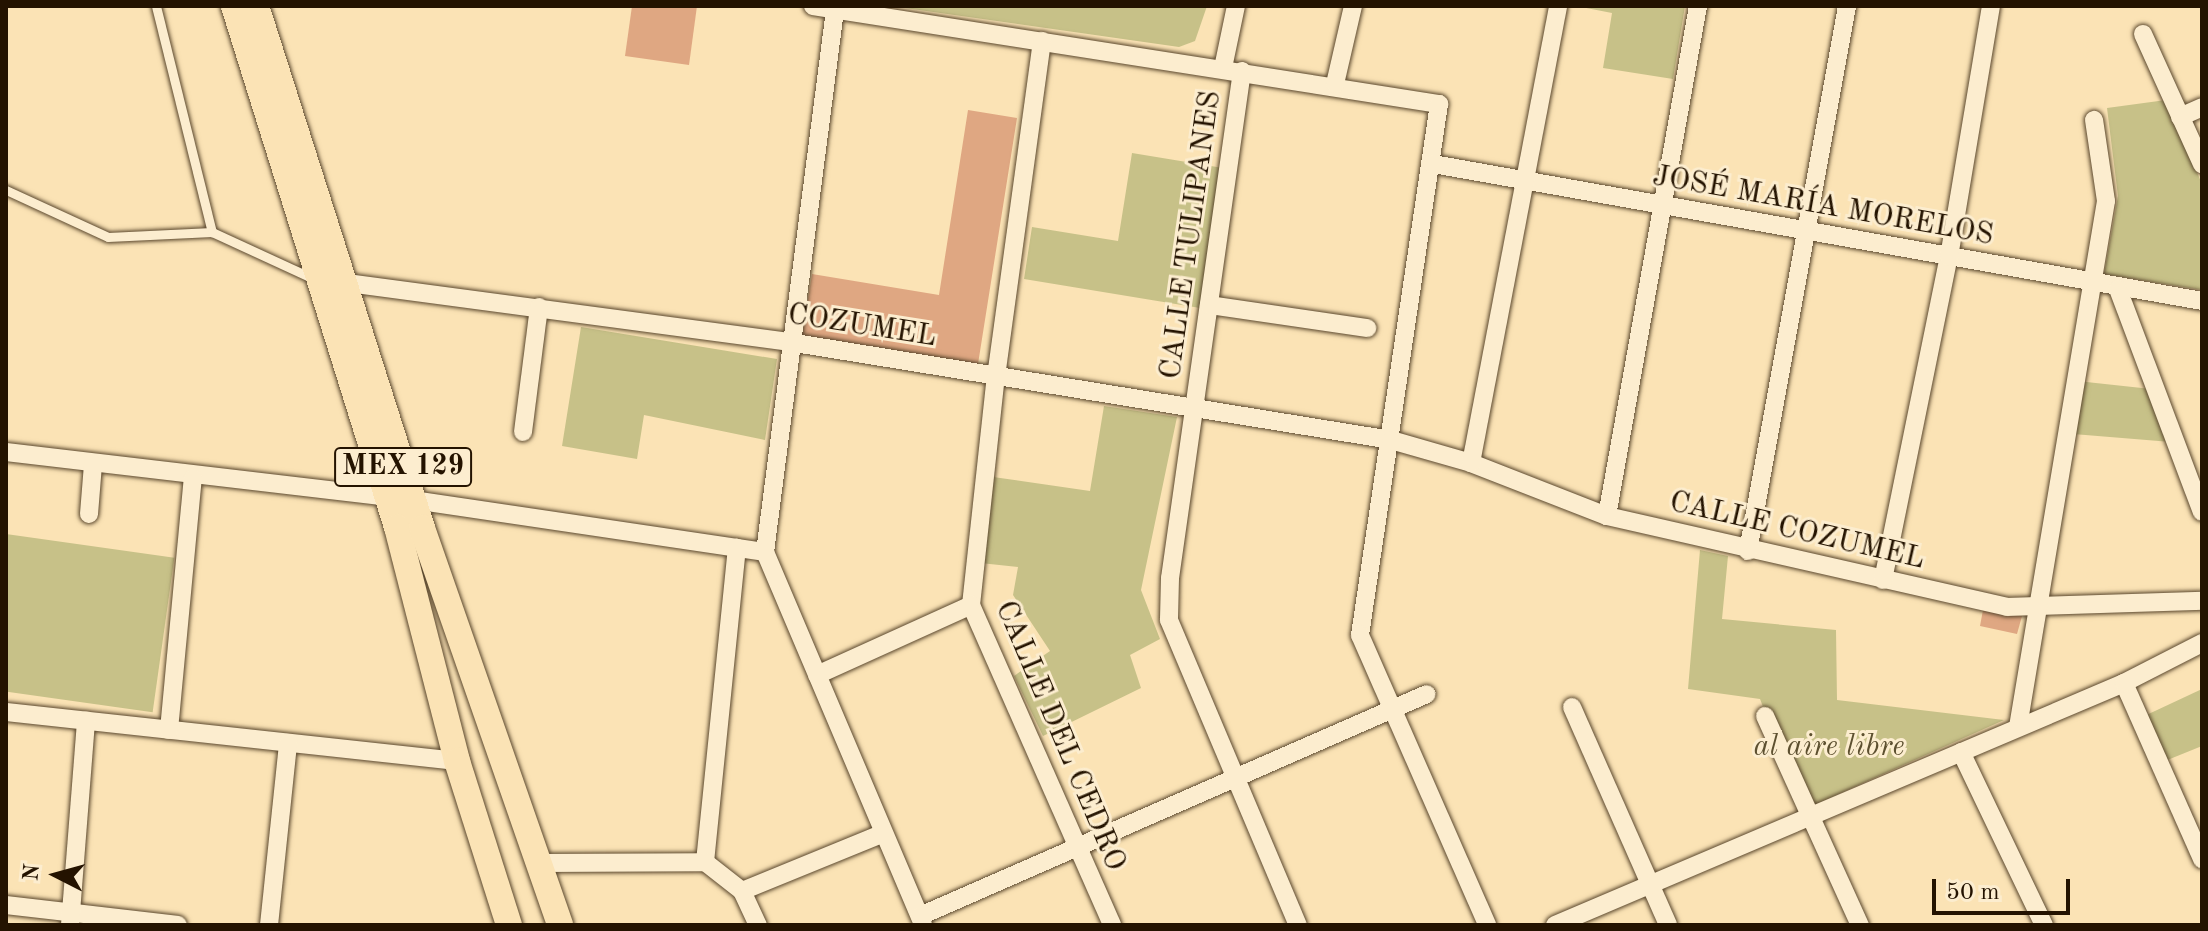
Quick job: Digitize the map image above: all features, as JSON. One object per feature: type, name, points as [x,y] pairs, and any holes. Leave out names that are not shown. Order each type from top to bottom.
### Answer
[{"type":"main road","name":"MEX 129","points":[[234,6],[413,500],[560,925]]},
{"type":"main road","name":"MEX 129","points":[[256,6],[334,281],[457,761],[509,925]]},
{"type":"street","points":[[813,6],[1335,84],[1439,104],[1433,164],[1360,635],[1487,925]]},
{"type":"street","points":[[941,25],[942,6]]},
{"type":"street","points":[[1223,68],[1236,6]]},
{"type":"street","points":[[1335,84],[1353,6]]},
{"type":"street","points":[[1471,463],[1558,6]]},
{"type":"street","points":[[1607,516],[1698,6]]},
{"type":"street","points":[[1748,551],[1803,231],[1847,6]]},
{"type":"street","points":[[1883,580],[1949,257],[1991,6]]},
{"type":"street","points":[[835,10],[795,343],[765,552],[882,834],[922,920],[1076,844],[1235,781],[1427,694]]},
{"type":"street","points":[[2143,34],[2202,164]]},
{"type":"street","name":"CALLE DEL CEDRO","points":[[1042,41],[996,375],[971,605],[1112,925]]},
{"type":"street","name":"CALLE TULIPANES","points":[[1242,71],[1194,407],[1169,620],[1298,925]]},
{"type":"street","points":[[2180,117],[2202,107]]},
{"type":"street","points":[[2018,727],[2034,608],[2106,201],[2094,120]]},
{"type":"street","name":"JOSÉ MARÍA MORELOS","points":[[1433,164],[2118,289],[2202,301]]},
{"type":"street","name":"COZUMEL","points":[[334,281],[795,343],[1391,440]]},
{"type":"street","points":[[2118,289],[2202,512]]},
{"type":"street","points":[[1209,305],[1367,328]]},
{"type":"street","points":[[523,432],[539,307]]},
{"type":"street","name":"CALLE COZUMEL","points":[[1391,440],[1471,463],[1607,516],[1748,551],[2007,607],[2202,601]]},
{"type":"street","points":[[6,452],[193,478],[413,500],[765,552]]},
{"type":"street","points":[[89,514],[93,464]]},
{"type":"street","points":[[169,730],[193,478]]},
{"type":"street","points":[[705,862],[737,548]]},
{"type":"street","points":[[817,675],[971,605]]},
{"type":"street","points":[[1555,925],[2124,683],[2202,643]]},
{"type":"street","points":[[2124,683],[2202,859]]},
{"type":"street","points":[[1572,707],[1668,925]]},
{"type":"street","points":[[6,712],[457,761]]},
{"type":"street","points":[[1765,716],[1860,925]]},
{"type":"street","points":[[71,919],[86,721]]},
{"type":"street","points":[[269,925],[288,743]]},
{"type":"street","points":[[1961,752],[2044,925]]},
{"type":"street","points":[[742,891],[882,834]]},
{"type":"street","points":[[539,863],[705,862],[742,891],[758,925]]},
{"type":"street","points":[[6,905],[71,919],[178,925]]},
{"type":"lane","points":[[156,6],[212,232]]},
{"type":"lane","points":[[6,190],[108,237],[212,232],[334,281]]},
{"type":"green space","points":[[891,6],[1207,6],[1195,41],[1179,47]]},
{"type":"green space","points":[[1576,6],[1685,6],[1673,79],[1603,68],[1612,13]]},
{"type":"green space","points":[[2166,100],[2202,184],[2202,290],[2104,274],[2118,196],[2107,108]]},
{"type":"green space","points":[[1132,153],[1223,168],[1200,308],[1024,279],[1032,227],[1118,241]]},
{"type":"green space","points":[[581,327],[777,359],[765,440],[644,415],[637,459],[562,446]]},
{"type":"green space","points":[[2068,380],[2151,389],[2171,442],[2061,433]]},
{"type":"green space","points":[[1104,406],[1177,417],[1141,590],[1160,639],[1130,655],[1141,688],[1043,736],[1014,676],[1050,651],[1013,595],[1018,567],[971,562],[979,475],[1090,491]]},
{"type":"green space","points":[[6,534],[174,558],[153,712],[6,692]]},
{"type":"green space","name":"al aire libre","points":[[1700,550],[1728,556],[1722,619],[1836,630],[1837,700],[2004,720],[1803,810],[1760,699],[1688,689]]},
{"type":"green space","points":[[2202,689],[2202,746],[2160,763],[2140,718]]},
{"type":"building","points":[[632,6],[697,6],[689,65],[625,56]]},
{"type":"building","points":[[968,110],[1017,118],[978,364],[802,335],[812,274],[939,295]]},
{"type":"building","points":[[1983,610],[2022,616],[2017,634],[1980,626]]}]
